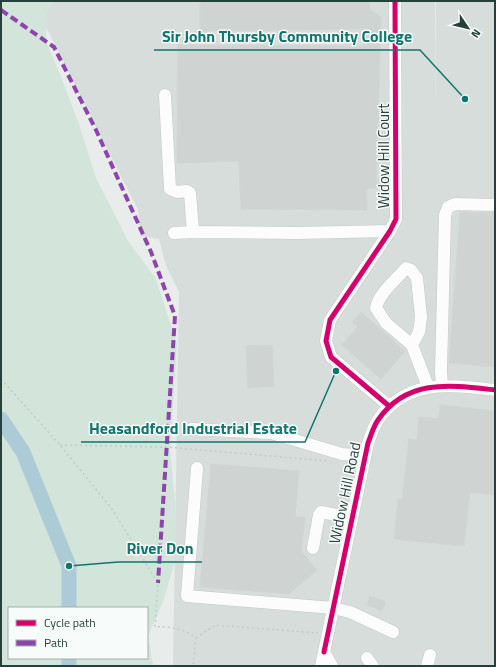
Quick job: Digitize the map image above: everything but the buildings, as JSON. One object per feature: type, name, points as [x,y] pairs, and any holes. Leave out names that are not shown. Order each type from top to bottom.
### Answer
[{"type":"street","name":"Widow Hill Court","points":[[389,406],[330,357],[326,341],[330,320],[390,231],[396,219],[395,1]]},
{"type":"street","points":[[165,95],[170,189],[177,192],[187,191],[190,193],[193,232]]},
{"type":"street","points":[[442,386],[441,371],[445,214],[448,207],[455,204],[495,205]]},
{"type":"street","points":[[174,233],[390,231]]},
{"type":"street","points":[[412,345],[419,332],[421,317],[420,300],[417,278],[411,270],[406,268],[383,294],[377,303],[376,308],[386,323],[412,345],[428,387]]},
{"type":"street","name":"Widow Hill Road","points":[[321,666],[365,456],[368,443],[377,422],[389,406],[407,394],[428,387],[453,386],[495,390]]},
{"type":"street","points":[[191,429],[271,433],[342,454],[365,456]]},
{"type":"street","points":[[197,468],[187,596],[333,608],[350,612],[393,632]]},
{"type":"street","points":[[313,548],[318,515],[321,512],[352,518]]},
{"type":"street","points":[[324,652],[332,666]]},
{"type":"path","points":[[1,379],[60,445],[112,509],[158,583],[155,627],[190,632],[196,638]]},
{"type":"path","points":[[60,445],[167,446],[332,461]]},
{"type":"path","points":[[193,666],[196,638],[215,625],[328,634]]},
{"type":"shaded area","points":[[33,1],[435,1],[435,109],[436,1],[495,1],[495,666],[173,666],[179,292],[166,266],[159,239],[140,236],[138,210]]},
{"type":"green space","points":[[1,1],[55,1],[47,12],[46,41],[80,127],[96,178],[128,241],[156,279],[177,344],[170,451],[175,501],[176,557],[164,599],[148,636],[153,666],[1,666]]},
{"type":"waterway","points":[[1,419],[23,452],[69,566],[69,607]]},
{"type":"waterway","points":[[69,659],[69,666]]},
{"type":"marked path","points":[[1,10],[54,47],[96,130],[151,252],[175,316],[158,583]]},
{"type":"cycle path","points":[[389,406],[331,357],[326,341],[330,320],[390,231],[396,219],[395,1]]},
{"type":"cycle path","points":[[324,652],[368,443],[378,420],[390,406],[402,397],[431,387],[446,386],[495,390]]},
{"type":"place","name":"Sir John Thursby Community College","points":[[465,99]]},
{"type":"place","name":"Heasandford Industrial Estate","points":[[336,371]]},
{"type":"place","name":"River Don","points":[[69,566]]}]
